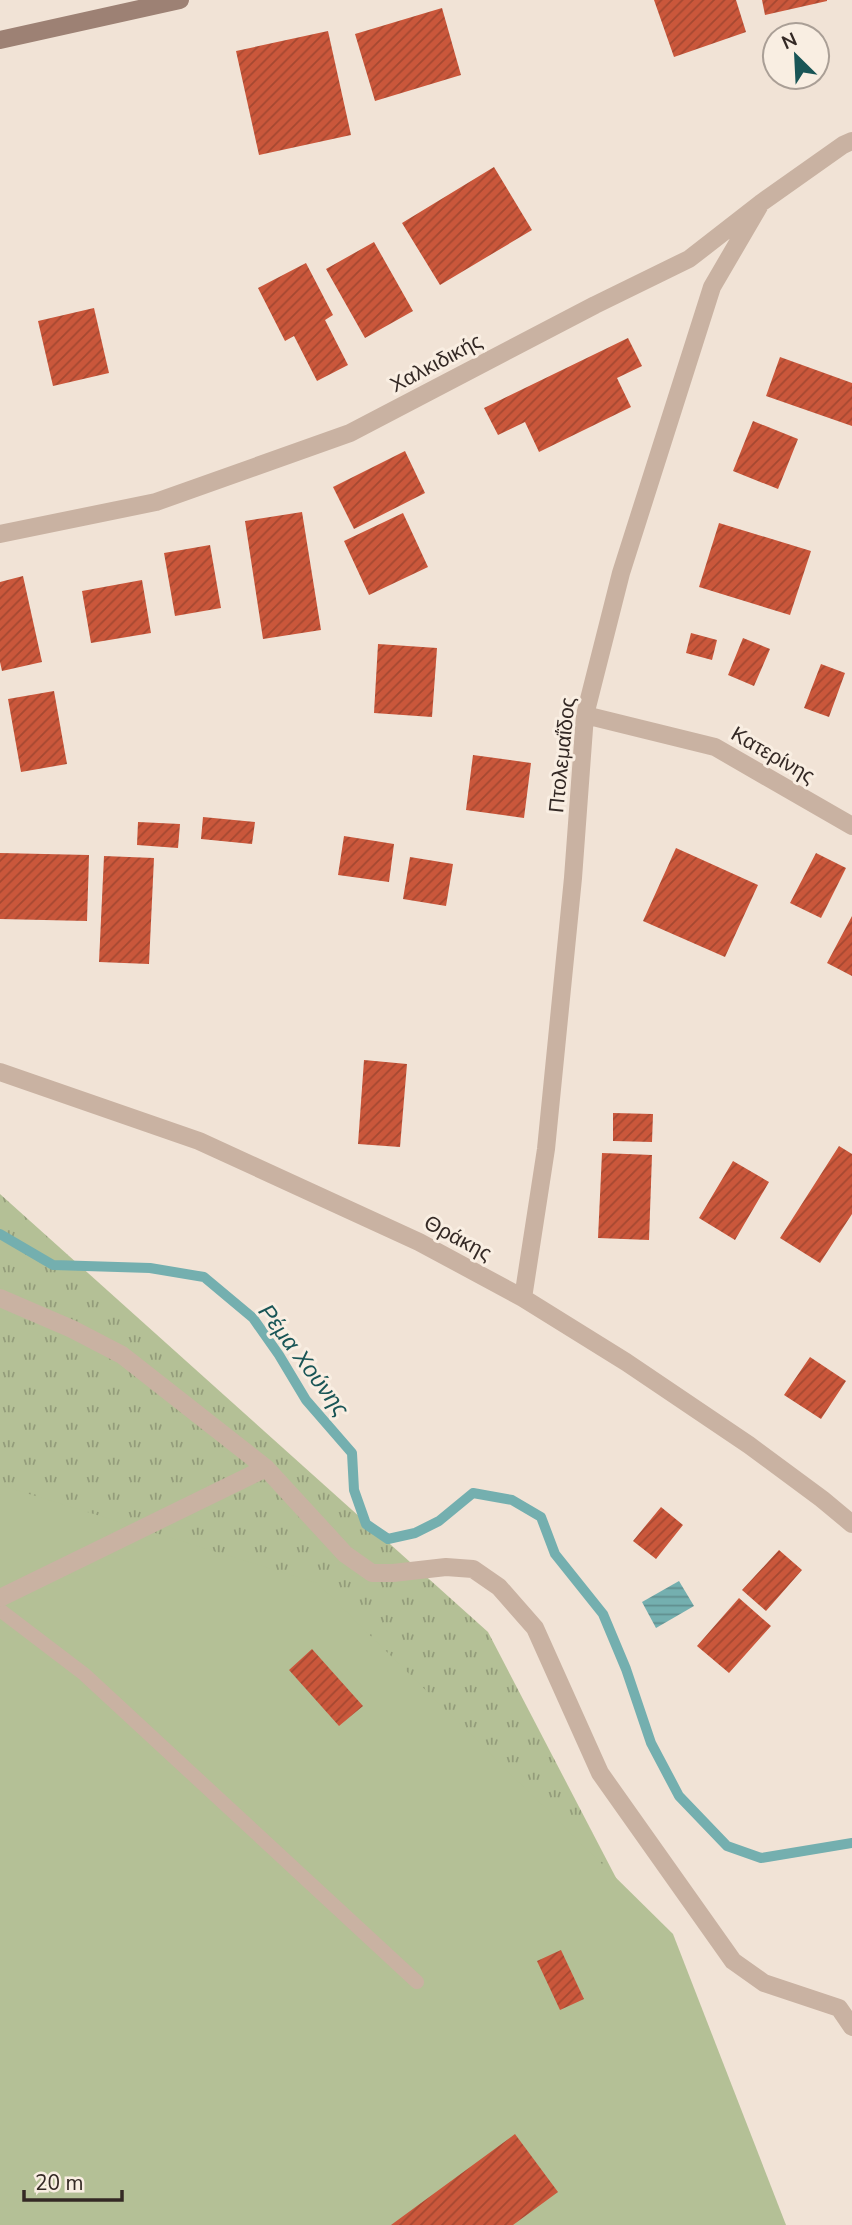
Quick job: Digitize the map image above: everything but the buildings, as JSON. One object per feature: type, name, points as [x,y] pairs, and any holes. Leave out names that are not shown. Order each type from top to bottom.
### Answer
[{"type":"street","points":[[0,40],[180,0]]},
{"type":"street","name":"Χαλκιδικής","points":[[0,534],[156,502],[350,433],[688,259],[761,203],[843,145],[852,142]]},
{"type":"street","name":"Πτολεμαΐδος","points":[[523,1298],[546,1149],[573,878],[585,715],[621,573],[712,287],[761,203]]},
{"type":"street","name":"Κατερίνης","points":[[585,715],[715,747],[852,826]]},
{"type":"street","name":"Θράκης","points":[[0,1072],[199,1141],[419,1242],[523,1298],[626,1362],[738,1437],[852,1524]]},
{"type":"street","points":[[0,1298],[72,1329],[122,1355],[266,1468],[345,1555],[372,1573],[446,1567],[473,1569],[499,1587],[535,1628],[600,1773],[733,1962],[764,1983],[839,2008],[852,2027]]},
{"type":"street","points":[[0,1598],[266,1468]]},
{"type":"lane","points":[[0,1610],[84,1674],[417,1982]]},
{"type":"green space","points":[[0,1194],[488,1632],[715,2068],[0,2225]]},
{"type":"green space","points":[[0,1485],[317,1583],[673,1934],[786,2225],[0,2225]]},
{"type":"water","points":[[679,1581],[694,1606],[656,1628],[642,1602]]},
{"type":"waterway","name":"Ρέμα Χούνης","points":[[0,1234],[53,1265],[150,1268],[204,1277],[253,1318],[306,1400],[352,1453],[354,1490],[366,1524],[388,1539],[415,1533],[439,1521],[473,1493],[512,1500],[541,1517],[555,1554],[603,1614],[626,1669],[651,1743],[679,1796],[727,1846],[761,1858],[852,1843]]}]
